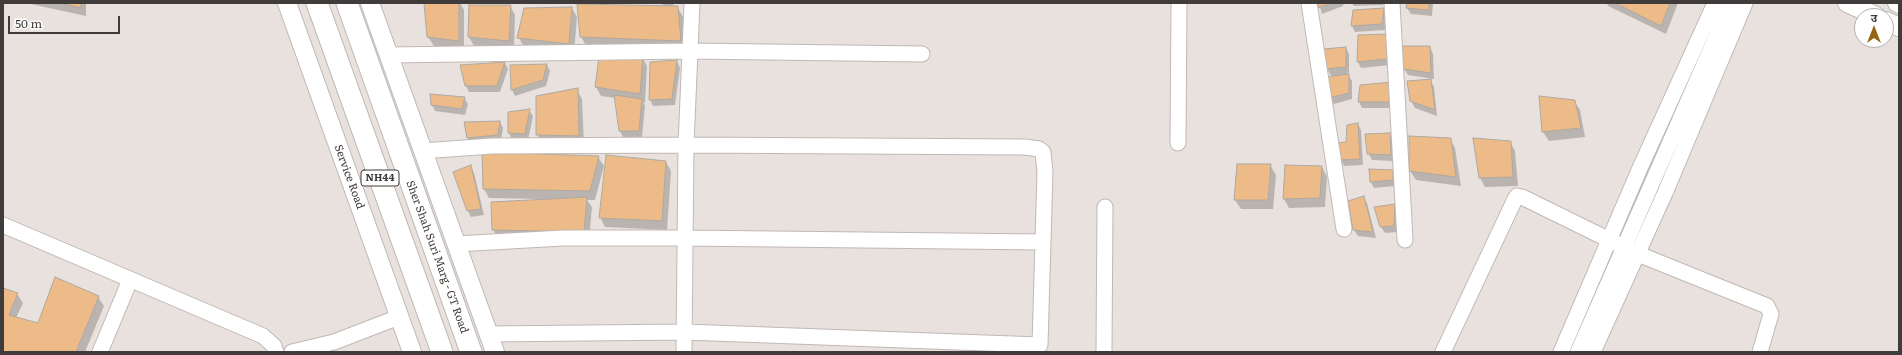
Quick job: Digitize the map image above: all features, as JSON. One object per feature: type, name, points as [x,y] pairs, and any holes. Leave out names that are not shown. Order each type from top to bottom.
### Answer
[{"type":"highway","name":"NH44","points":[[317,3],[442,352]]},
{"type":"highway","name":"Sher Shah Suri Marg - GT Road","points":[[347,3],[471,352]]},
{"type":"main road","name":"Service Road","points":[[287,3],[412,352]]},
{"type":"main road","points":[[370,3],[495,352]]},
{"type":"main road","points":[[1847,3],[1858,8]]},
{"type":"street","points":[[684,352],[686,145],[692,3]]},
{"type":"street","points":[[1178,143],[1179,3]]},
{"type":"street","points":[[1309,3],[1344,229]]},
{"type":"street","points":[[1392,3],[1405,240]]},
{"type":"street","points":[[1561,352],[1643,161],[1715,3]]},
{"type":"street","points":[[1578,352],[1623,246],[1731,3]]},
{"type":"street","points":[[1593,352],[1638,254],[1745,3]]},
{"type":"street","points":[[388,55],[690,51],[922,54]]},
{"type":"street","points":[[422,151],[492,146],[686,145],[1026,147],[1039,149],[1043,152],[1043,242],[1040,348],[684,332],[488,334]]},
{"type":"street","points":[[1443,352],[1517,196],[1522,196],[1638,254],[1767,306],[1771,314],[1760,352]]},
{"type":"street","points":[[1104,352],[1105,207]]},
{"type":"street","points":[[3,225],[263,336],[274,346],[276,352]]},
{"type":"street","points":[[456,244],[563,238],[1043,242]]},
{"type":"street","points":[[100,352],[130,280]]},
{"type":"street","points":[[292,352],[334,342],[400,318]]},
{"type":"building","points":[[60,3],[81,3],[81,8]]},
{"type":"building","points":[[424,3],[459,3],[459,41],[427,37]]},
{"type":"building","points":[[1318,3],[1331,3],[1318,8]]},
{"type":"building","points":[[1407,3],[1429,3],[1429,10],[1406,8]]},
{"type":"building","points":[[1615,3],[1670,3],[1661,26]]},
{"type":"building","points":[[577,4],[678,6],[681,41],[580,37]]},
{"type":"building","points":[[469,5],[511,5],[509,41],[468,37]]},
{"type":"building","points":[[572,7],[569,44],[517,38],[524,8]]},
{"type":"building","points":[[1384,8],[1382,24],[1351,26],[1353,10]]},
{"type":"building","points":[[1387,34],[1387,59],[1357,62],[1358,35]]},
{"type":"building","points":[[1402,46],[1430,46],[1431,73],[1403,69]]},
{"type":"building","points":[[1346,47],[1346,67],[1326,69],[1324,49]]},
{"type":"building","points":[[643,56],[640,94],[595,87],[599,57]]},
{"type":"building","points":[[677,60],[672,99],[649,100],[650,62]]},
{"type":"building","points":[[505,62],[497,86],[465,86],[460,65]]},
{"type":"building","points":[[547,64],[543,80],[511,90],[510,65]]},
{"type":"building","points":[[1349,74],[1349,93],[1329,98],[1325,77]]},
{"type":"building","points":[[1431,79],[1435,110],[1410,101],[1407,81]]},
{"type":"building","points":[[1392,82],[1389,102],[1358,102],[1360,85]]},
{"type":"building","points":[[578,88],[579,136],[536,135],[536,96]]},
{"type":"building","points":[[430,94],[465,97],[462,109],[431,105]]},
{"type":"building","points":[[614,95],[642,99],[639,131],[619,131]]},
{"type":"building","points":[[1539,96],[1575,100],[1581,128],[1542,132]]},
{"type":"building","points":[[530,109],[525,134],[508,133],[508,112]]},
{"type":"building","points":[[500,121],[498,135],[467,138],[464,122]]},
{"type":"building","points":[[1358,123],[1360,159],[1340,160],[1335,143],[1346,142],[1347,125]]},
{"type":"building","points":[[1390,133],[1391,155],[1367,154],[1365,134]]},
{"type":"building","points":[[1409,136],[1451,138],[1456,177],[1409,171]]},
{"type":"building","points":[[1473,138],[1511,141],[1513,177],[1479,178]]},
{"type":"building","points":[[482,152],[599,156],[590,191],[483,189]]},
{"type":"building","points":[[606,155],[666,161],[662,221],[599,218]]},
{"type":"building","points":[[1237,164],[1271,164],[1268,200],[1234,200]]},
{"type":"building","points":[[471,165],[481,209],[467,211],[453,172]]},
{"type":"building","points":[[1285,165],[1322,166],[1320,198],[1283,199]]},
{"type":"building","points":[[1369,169],[1393,170],[1393,180],[1370,182]]},
{"type":"building","points":[[1364,196],[1373,232],[1353,230],[1348,201]]},
{"type":"building","points":[[587,197],[584,232],[492,230],[491,202]]},
{"type":"building","points":[[1395,204],[1394,226],[1380,227],[1374,207]]},
{"type":"building","points":[[55,277],[99,296],[76,352],[3,352],[3,288],[18,293],[9,315],[38,323]]}]
